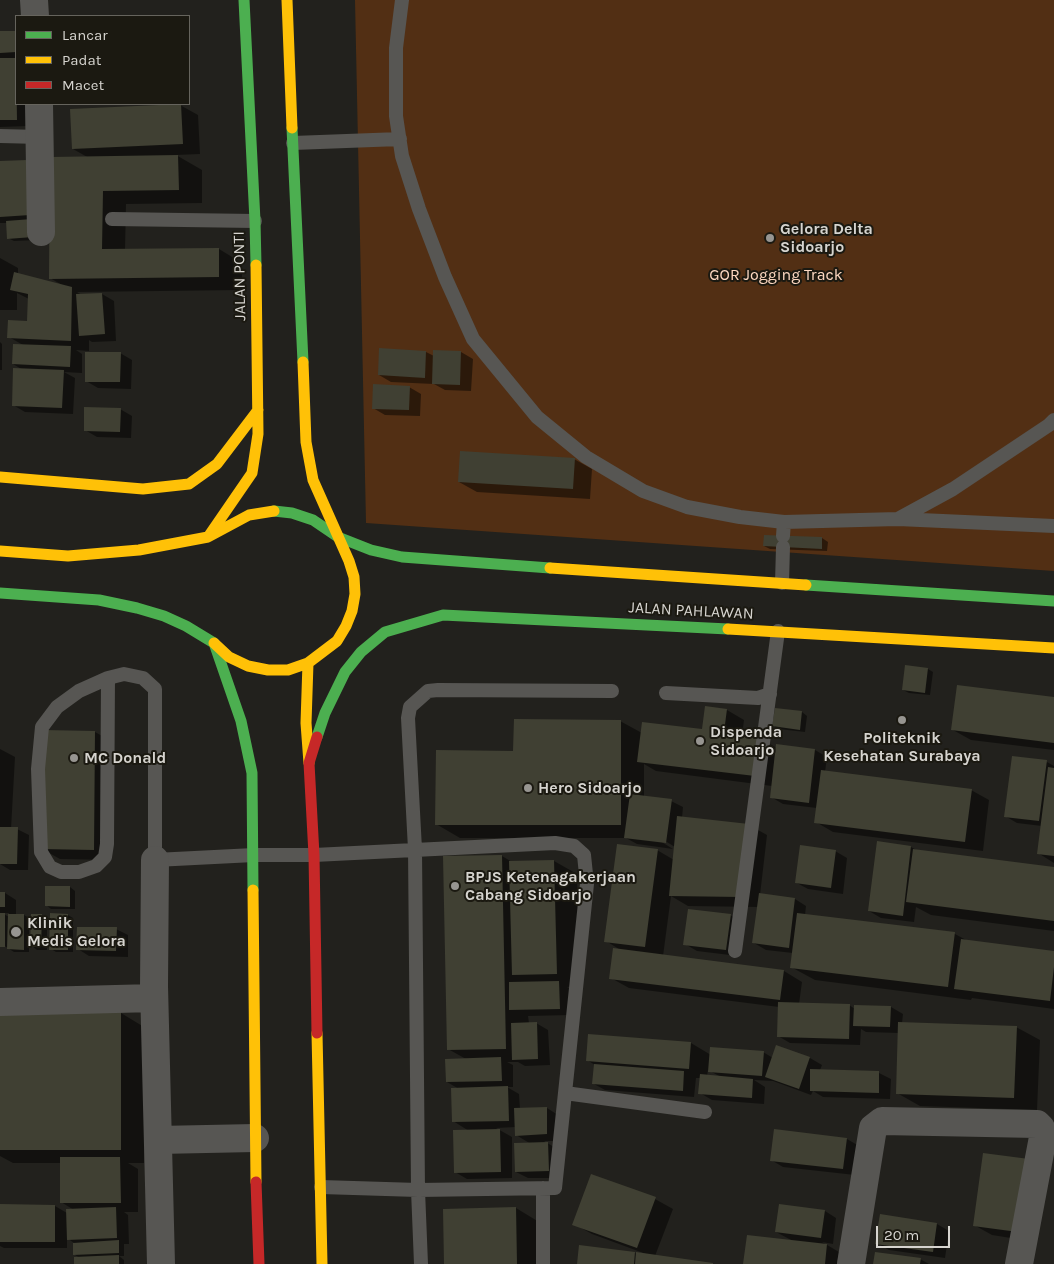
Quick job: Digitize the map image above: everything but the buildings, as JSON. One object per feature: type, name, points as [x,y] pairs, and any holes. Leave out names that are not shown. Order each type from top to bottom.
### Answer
[{"type":"main road","name":"JALAN PONTI","points":[[208,537],[252,474],[258,434],[255,221],[244,0]]},
{"type":"main road","points":[[0,592],[99,600],[137,608],[164,616],[179,623],[214,643],[229,657],[248,666],[268,670],[288,670],[308,663],[337,641],[346,626],[352,611],[355,594],[354,577],[349,561],[313,480],[306,442],[287,0]]},
{"type":"main road","points":[[0,478],[143,489],[189,484],[217,464],[258,410]]},
{"type":"main road","name":"JALAN PAHLAWAN","points":[[0,551],[68,556],[139,550],[208,537],[249,515],[271,511],[292,513],[313,520],[338,537],[371,550],[402,557],[1054,601]]},
{"type":"main road","name":"JALAN PAHLAWAN","points":[[309,763],[325,713],[345,672],[361,652],[385,632],[443,615],[778,631],[1054,648]]},
{"type":"main road","points":[[214,643],[241,721],[252,773],[255,1138],[259,1264]]},
{"type":"main road","points":[[308,663],[306,723],[314,855],[322,1264]]},
{"type":"street","points":[[34,0],[35,15]]},
{"type":"street","points":[[39,105],[41,232]]},
{"type":"street","points":[[155,860],[154,992],[161,1264]]},
{"type":"street","points":[[0,991],[154,992]]},
{"type":"street","points":[[0,1002],[154,992]]},
{"type":"street","points":[[851,1264],[873,1128],[882,1121],[1037,1124],[1041,1128],[1043,1138],[1019,1264]]},
{"type":"street","points":[[158,1140],[255,1138]]},
{"type":"lane","points":[[402,0],[396,48],[396,116],[402,156],[419,209],[445,277],[473,339],[537,417],[586,457],[643,491],[687,507],[740,517],[783,535],[898,519],[1054,526]]},
{"type":"lane","points":[[0,136],[40,137]]},
{"type":"lane","points":[[293,143],[400,139]]},
{"type":"lane","points":[[112,219],[255,221]]},
{"type":"lane","points":[[898,519],[953,489],[1054,420]]},
{"type":"lane","points":[[782,583],[783,535]]},
{"type":"lane","points":[[735,951],[778,631]]},
{"type":"lane","points":[[108,678],[107,844],[105,858],[96,866],[79,872],[61,872],[50,867],[41,852],[38,770],[42,727],[57,707],[79,691],[108,678],[124,674],[142,678],[156,689],[155,860],[254,855],[314,855],[555,843],[574,846],[584,855],[587,884],[555,1188],[418,1190],[321,1187]]},
{"type":"lane","points":[[421,1264],[418,1190],[415,849],[408,718],[410,706],[428,691],[438,690],[612,691]]},
{"type":"lane","points":[[666,693],[758,698],[770,694]]},
{"type":"lane","points":[[564,1093],[705,1112]]},
{"type":"lane","points":[[543,1188],[543,1264]]},
{"type":"green space","name":"Gelora Delta Sidoarjo","points":[[355,0],[1054,0],[1054,571],[366,523]]},
{"type":"traffic: fast","points":[[244,0],[256,265]]},
{"type":"traffic: fast","points":[[292,128],[303,362]]},
{"type":"traffic: fast","points":[[274,511],[292,513],[313,520],[338,537],[371,550],[402,557],[550,568]]},
{"type":"traffic: fast","points":[[806,585],[1054,601]]},
{"type":"traffic: fast","points":[[0,593],[99,600],[137,608],[164,616],[186,626],[214,643],[241,721],[252,773],[253,890]]},
{"type":"traffic: fast","points":[[317,737],[325,713],[345,672],[361,652],[385,632],[443,615],[728,629]]},
{"type":"traffic: slow","points":[[287,0],[292,128]]},
{"type":"traffic: slow","points":[[208,537],[252,473],[258,434],[256,265]]},
{"type":"traffic: slow","points":[[214,643],[229,657],[248,666],[268,670],[288,670],[308,663],[337,641],[352,611],[355,594],[354,577],[349,561],[313,480],[306,442],[303,362]]},
{"type":"traffic: slow","points":[[0,477],[143,489],[189,484],[217,464],[258,410]]},
{"type":"traffic: slow","points":[[0,551],[68,556],[139,550],[208,537],[249,515],[274,511]]},
{"type":"traffic: slow","points":[[550,568],[806,585]]},
{"type":"traffic: slow","points":[[728,629],[1054,648]]},
{"type":"traffic: slow","points":[[308,663],[306,723],[309,763]]},
{"type":"traffic: slow","points":[[253,890],[256,1182]]},
{"type":"traffic: slow","points":[[317,1033],[322,1264]]},
{"type":"traffic: jam","points":[[317,737],[309,763],[314,855],[317,1033]]},
{"type":"traffic: jam","points":[[256,1182],[259,1264]]},
{"type":"place","name":"Gelora Delta Sidoarjo","points":[[770,238]]},
{"type":"place","name":"Politeknik Kesehatan Surabaya","points":[[902,720]]},
{"type":"place","name":"Dispenda Sidoarjo","points":[[700,741]]},
{"type":"place","name":"MC Donald","points":[[74,758]]},
{"type":"place","name":"Hero Sidoarjo","points":[[528,788]]},
{"type":"place","name":"BPJS Ketenagakerjaan Cabang Sidoarjo","points":[[455,886]]},
{"type":"place","name":"Klinik Medis Gelora","points":[[16,932]]},
{"type":"park label","name":"GOR Jogging Track","points":[[776,275]]}]
